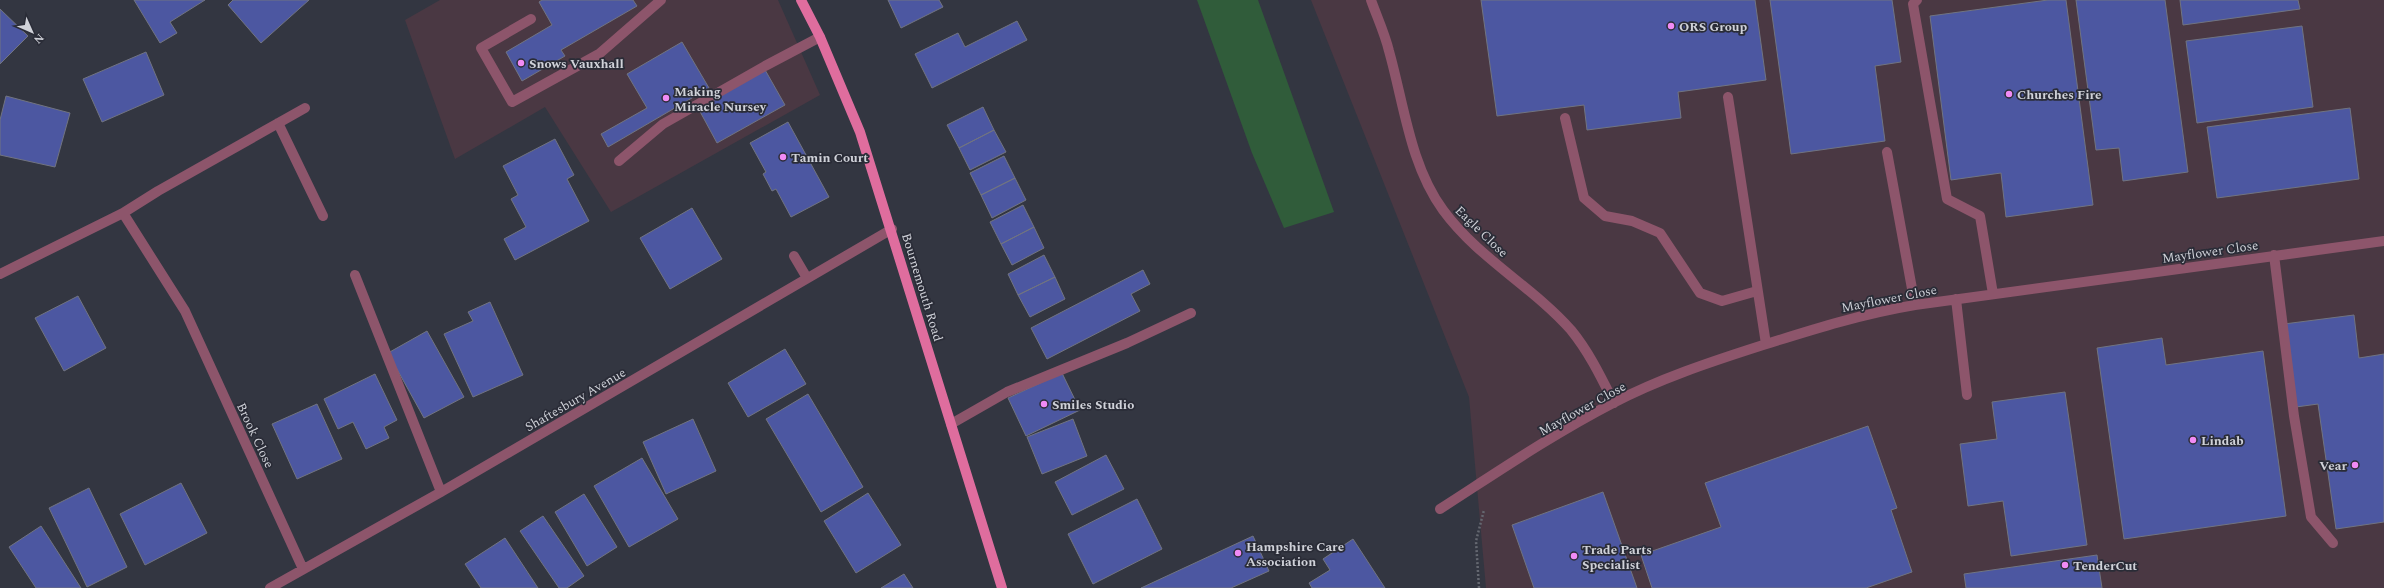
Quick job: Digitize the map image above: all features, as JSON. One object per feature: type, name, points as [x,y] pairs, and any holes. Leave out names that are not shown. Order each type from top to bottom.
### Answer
[{"type":"main road","name":"Bournemouth Road","points":[[801,0],[820,37],[860,132],[892,229],[1002,588]]},
{"type":"street","points":[[531,19],[481,48],[512,102],[599,54],[662,0]]},
{"type":"street","name":"Eagle Close","points":[[1371,0],[1389,49],[1417,162],[1430,191],[1443,211],[1462,232],[1551,310],[1570,330],[1587,351],[1614,402]]},
{"type":"street","points":[[1917,0],[1913,4],[1947,199],[1980,216],[1994,294]]},
{"type":"street","points":[[619,161],[663,124],[764,66],[820,37]]},
{"type":"street","points":[[1728,97],[1766,344]]},
{"type":"street","points":[[0,274],[123,213],[171,183],[305,108]]},
{"type":"street","points":[[1565,118],[1584,198],[1605,216],[1632,221],[1660,233],[1700,293],[1722,301],[1757,292]]},
{"type":"street","points":[[278,123],[323,216]]},
{"type":"street","points":[[1887,152],[1915,305]]},
{"type":"street","name":"Brook Close","points":[[123,213],[185,311],[303,569]]},
{"type":"street","name":"Shaftesbury Avenue","points":[[270,588],[441,492],[892,229]]},
{"type":"street","name":"Mayflower Close","points":[[1440,509],[1488,478],[1614,402],[1714,361],[1831,323],[1873,312],[1915,305],[2384,241]]},
{"type":"street","points":[[2274,255],[2294,416],[2311,517],[2333,543]]},
{"type":"street","points":[[794,256],[807,278]]},
{"type":"street","points":[[355,275],[441,492]]},
{"type":"street","points":[[1956,299],[1968,395]]},
{"type":"street","points":[[951,424],[1007,392],[1127,343],[1191,313]]},
{"type":"path","points":[[1480,588],[1476,541],[1478,528],[1483,510],[1493,501],[1495,492],[1488,478]]},
{"type":"shaded area","points":[[440,0],[778,0],[820,95],[611,212],[545,107],[455,159],[405,20]]},
{"type":"shaded area","points":[[1311,0],[2384,0],[2384,588],[1486,588],[1469,397]]},
{"type":"green space","points":[[1197,0],[1258,0],[1334,212],[1284,228],[1252,153]]},
{"type":"building","points":[[134,0],[205,0],[170,22],[177,33],[160,43]]},
{"type":"building","points":[[233,0],[309,0],[261,43],[228,5]]},
{"type":"building","points":[[542,0],[633,0],[637,6],[561,50],[565,56],[522,81],[506,52],[552,25],[539,2]]},
{"type":"building","points":[[888,0],[939,0],[943,7],[901,28]]},
{"type":"building","points":[[1481,0],[1755,0],[1766,80],[1678,92],[1681,118],[1587,130],[1584,105],[1497,116]]},
{"type":"building","points":[[1770,0],[1892,0],[1901,62],[1875,66],[1885,141],[1791,154]]},
{"type":"building","name":"Churches Fire","points":[[2048,0],[2066,0],[2093,205],[2006,217],[2001,173],[1951,180],[1930,16]]},
{"type":"building","points":[[2076,0],[2165,0],[2188,172],[2123,181],[2119,148],[2096,150]]},
{"type":"building","points":[[2180,0],[2298,0],[2300,9],[2183,25]]},
{"type":"building","points":[[0,9],[28,36],[0,64]]},
{"type":"building","points":[[1017,21],[1027,40],[932,88],[915,54],[958,33],[965,47]]},
{"type":"building","points":[[2302,26],[2313,107],[2197,123],[2186,41]]},
{"type":"building","name":"Making Miracle Nursey","points":[[682,42],[709,88],[608,147],[601,134],[647,108],[627,74]]},
{"type":"building","points":[[146,52],[164,95],[102,122],[83,79]]},
{"type":"building","points":[[764,68],[785,105],[717,143],[697,106]]},
{"type":"building","points":[[6,96],[70,113],[55,167],[0,155],[0,120]]},
{"type":"building","points":[[983,107],[994,130],[959,148],[947,125]]},
{"type":"building","points":[[2350,108],[2359,179],[2217,198],[2207,127]]},
{"type":"building","name":"Tamin Court","points":[[788,122],[829,197],[791,217],[776,189],[772,191],[763,174],[766,172],[750,143]]},
{"type":"building","points":[[994,130],[1006,152],[970,170],[959,148]]},
{"type":"building","points":[[555,139],[574,175],[567,179],[589,221],[515,260],[504,239],[526,227],[511,199],[518,195],[503,166]]},
{"type":"building","points":[[1004,156],[1015,178],[981,195],[970,173]]},
{"type":"building","points":[[1015,178],[1026,200],[992,218],[981,195]]},
{"type":"building","points":[[1023,205],[1034,227],[1001,244],[990,222]]},
{"type":"building","points":[[692,208],[722,259],[670,289],[640,238]]},
{"type":"building","points":[[1034,227],[1044,248],[1012,265],[1001,244]]},
{"type":"building","points":[[1044,255],[1055,277],[1018,295],[1008,274]]},
{"type":"building","points":[[1143,270],[1150,284],[1131,294],[1140,311],[1047,359],[1031,328]]},
{"type":"building","points":[[1055,277],[1065,299],[1030,317],[1018,295]]},
{"type":"building","points":[[78,296],[106,348],[64,371],[35,318]]},
{"type":"building","points":[[490,302],[523,375],[473,397],[444,334],[473,321],[468,312]]},
{"type":"building","name":"Vear","points":[[2354,315],[2359,358],[2384,354],[2384,522],[2336,529],[2318,404],[2296,407],[2284,324]]},
{"type":"building","points":[[427,331],[464,397],[424,418],[388,353]]},
{"type":"building","name":"Lindab","points":[[2162,338],[2166,365],[2263,351],[2286,516],[2124,539],[2097,348]]},
{"type":"building","points":[[785,349],[806,384],[748,417],[728,383]]},
{"type":"building","name":"Smiles Studio","points":[[1062,373],[1080,410],[1026,436],[1008,398]]},
{"type":"building","points":[[375,374],[397,420],[384,427],[389,438],[366,449],[353,422],[338,429],[324,399]]},
{"type":"building","points":[[2065,392],[2087,545],[2011,556],[2003,501],[1968,506],[1960,444],[1997,439],[1992,402]]},
{"type":"building","points":[[808,394],[863,487],[821,512],[766,419]]},
{"type":"building","points":[[317,404],[342,459],[297,479],[272,424]]},
{"type":"building","points":[[693,419],[716,471],[666,494],[643,442]]},
{"type":"building","points":[[1073,419],[1087,456],[1042,474],[1027,437]]},
{"type":"building","points":[[1868,426],[1897,508],[1891,510],[1912,572],[1866,588],[1652,588],[1641,555],[1721,527],[1705,483]]},
{"type":"building","points":[[1106,455],[1124,489],[1072,515],[1055,482]]},
{"type":"building","points":[[642,458],[678,519],[629,547],[594,486]]},
{"type":"building","points":[[181,483],[207,533],[145,565],[120,514]]},
{"type":"building","points":[[89,488],[127,567],[87,587],[49,508]]},
{"type":"building","name":"Trade Parts Specialist","points":[[1603,492],[1637,588],[1534,588],[1512,525]]},
{"type":"building","points":[[868,493],[901,545],[856,573],[824,521]]},
{"type":"building","points":[[584,494],[617,547],[587,566],[555,512]]},
{"type":"building","points":[[1137,499],[1162,549],[1093,584],[1068,534]]},
{"type":"building","points":[[543,516],[584,576],[567,588],[559,588],[520,531]]},
{"type":"building","points":[[41,526],[81,588],[36,588],[9,547]]},
{"type":"building","name":"Hampshire Care Association","points":[[1253,536],[1269,571],[1231,588],[1141,588]]},
{"type":"building","points":[[505,538],[538,588],[481,588],[465,564]]},
{"type":"building","points":[[1353,539],[1385,588],[1312,588],[1309,583],[1330,570],[1323,559]]},
{"type":"building","name":"TenderCut","points":[[2097,555],[2102,588],[1966,588],[1964,574]]},
{"type":"building","points":[[904,574],[913,588],[881,588]]},
{"type":"place","name":"ORS Group","points":[[1671,26]]},
{"type":"place","name":"Snows Vauxhall","points":[[521,63]]},
{"type":"place","name":"Churches Fire","points":[[2009,94]]},
{"type":"place","name":"Making Miracle Nursey","points":[[666,98]]},
{"type":"place","name":"Tamin Court","points":[[783,157]]},
{"type":"place","name":"Smiles Studio","points":[[1044,404]]},
{"type":"place","name":"Lindab","points":[[2193,440]]},
{"type":"place","name":"Vear","points":[[2355,465]]},
{"type":"place","name":"Hampshire Care Association","points":[[1238,553]]},
{"type":"place","name":"Trade Parts Specialist","points":[[1574,556]]},
{"type":"place","name":"TenderCut","points":[[2065,565]]}]
